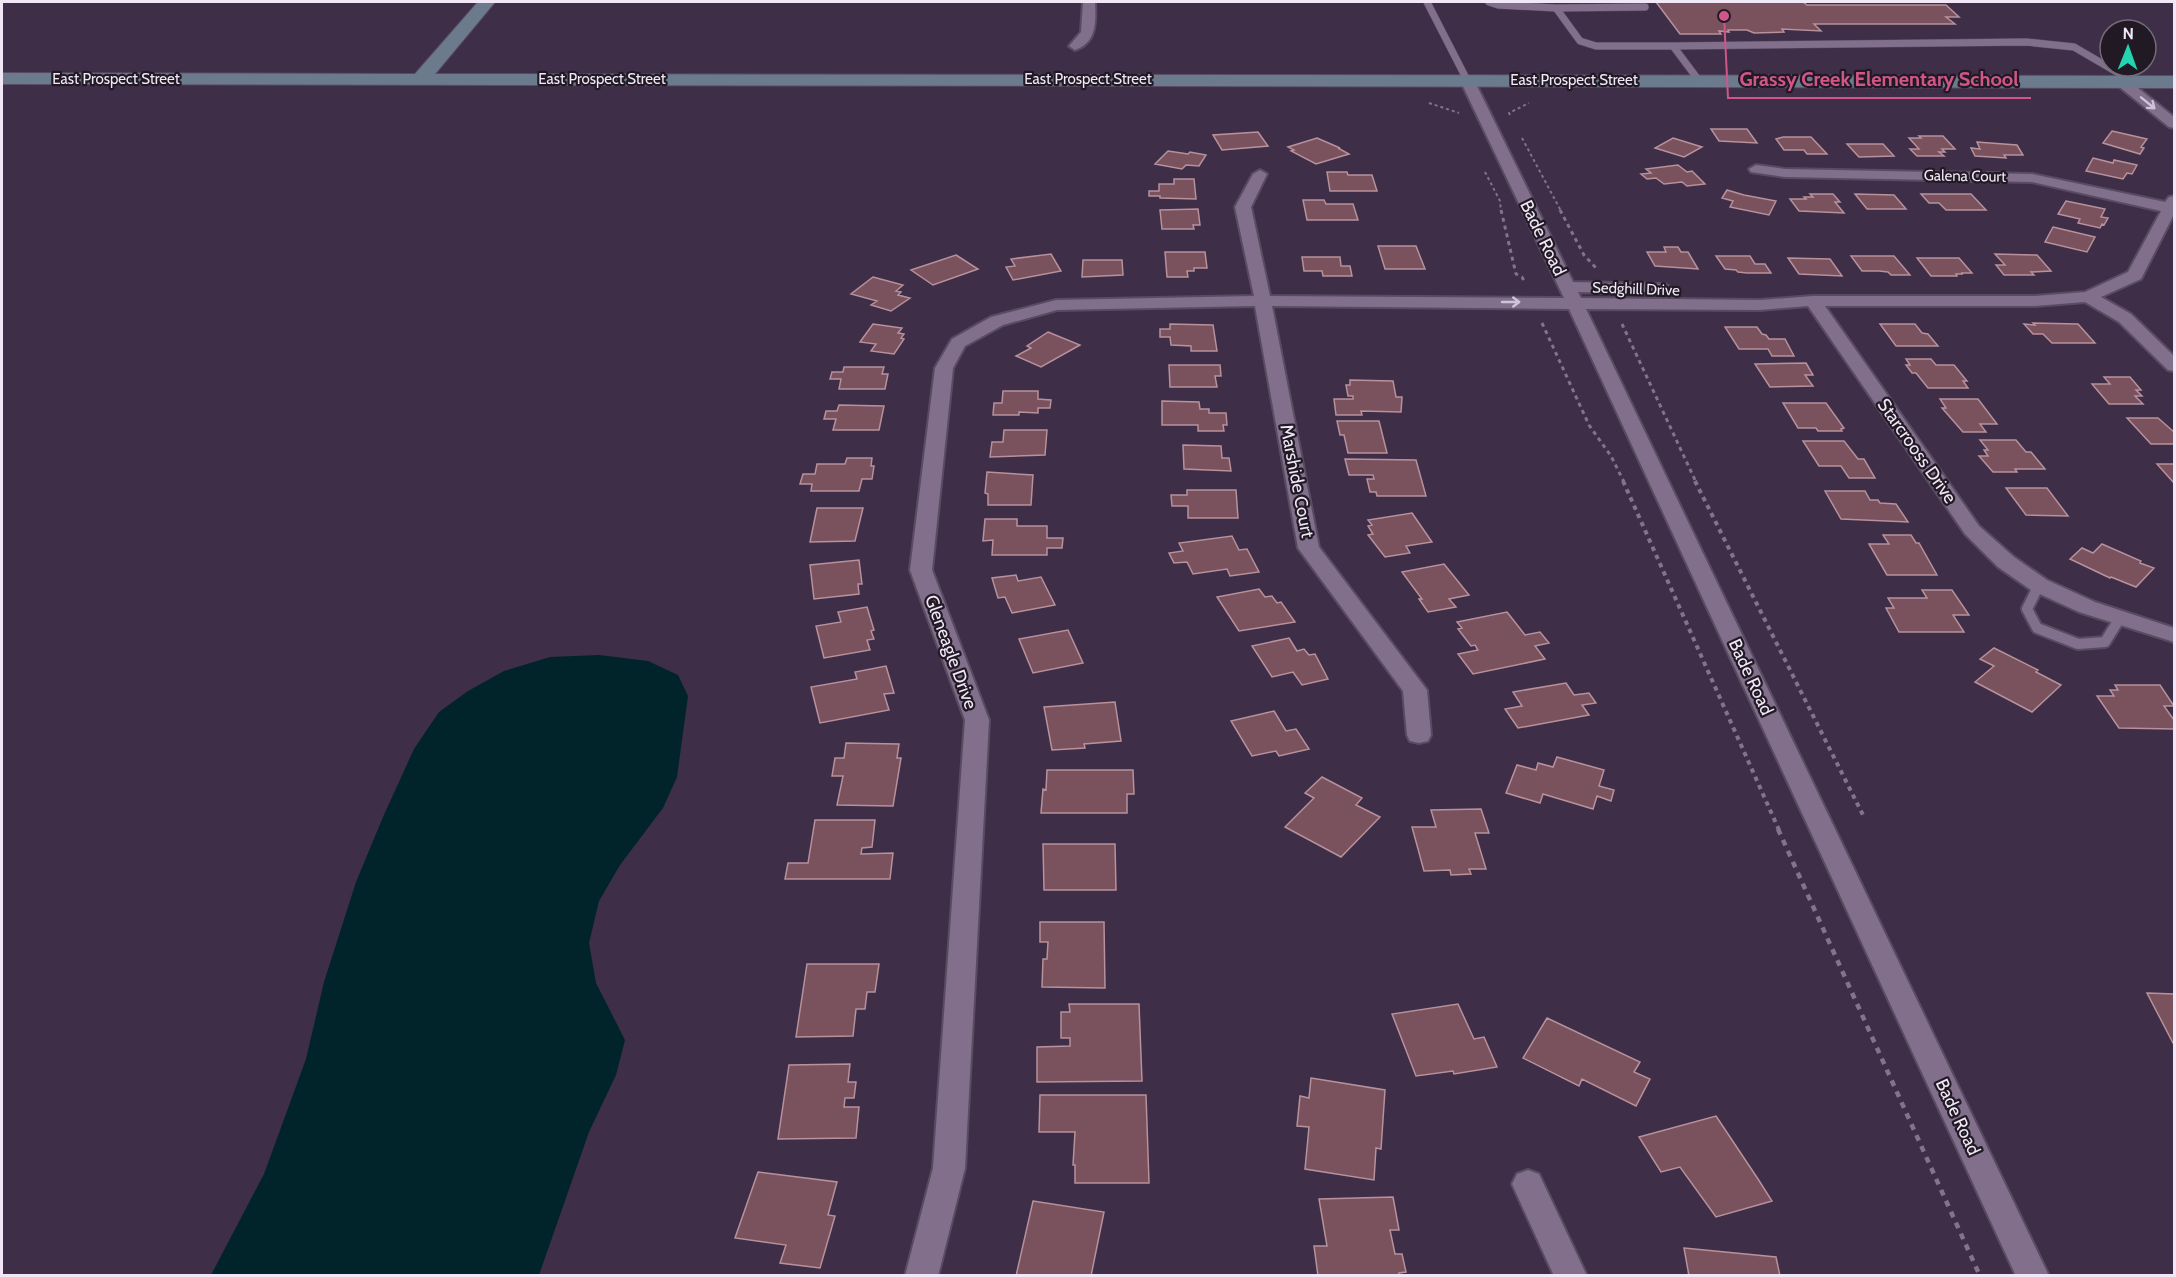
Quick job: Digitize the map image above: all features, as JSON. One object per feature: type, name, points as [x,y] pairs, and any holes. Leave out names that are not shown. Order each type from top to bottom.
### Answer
[{"type":"street","points":[[422,78],[487,2]]},
{"type":"street","points":[[1075,46],[1086,39],[1089,33],[1089,2]]},
{"type":"street","name":"East Prospect Street","points":[[2,79],[2134,82],[2168,88]]},
{"type":"street","name":"Bade Road","points":[[1467,80],[1571,294],[2033,1275]]},
{"type":"street","points":[[2134,82],[2175,124]]},
{"type":"street","name":"Galena Court","points":[[1756,169],[1785,173],[2032,178],[2173,205]]},
{"type":"street","name":"Marshide Court","points":[[1260,174],[1243,207],[1310,548],[1415,690],[1419,735]]},
{"type":"street","points":[[2088,297],[2135,275],[2173,205]]},
{"type":"street","name":"Sedghill Drive","points":[[1263,301],[1389,301],[1571,294],[1760,305],[1813,301],[2035,301],[2088,297]]},
{"type":"street","points":[[2088,297],[2125,318],[2175,366]]},
{"type":"street","name":"Gleneagle Drive","points":[[921,1275],[949,1168],[977,720],[921,570],[944,368],[958,343],[997,321],[1056,305],[1263,301]]},
{"type":"street","name":"Starcrooss Drive","points":[[1813,301],[1972,530],[2006,562],[2039,585],[2087,607],[2175,634]]},
{"type":"street","points":[[1528,1184],[1571,1275]]},
{"type":"lane","points":[[1427,2],[1467,80]]},
{"type":"lane","points":[[1489,2],[1515,7],[1645,7]]},
{"type":"lane","points":[[1556,8],[1580,41],[1596,46],[2026,42],[2074,47],[2134,82]]},
{"type":"lane","points":[[1673,46],[1700,81]]},
{"type":"lane","points":[[2039,585],[2027,609],[2037,628],[2078,644],[2105,642],[2120,618]]},
{"type":"path","points":[[1422,100],[1461,113]]},
{"type":"path","points":[[1513,122],[1509,113],[1534,100]]},
{"type":"path","points":[[1518,131],[1584,255],[1600,272]]},
{"type":"path","points":[[1483,168],[1500,201],[1502,219],[1516,274],[1522,277]]},
{"type":"path","points":[[1537,313],[1589,425],[1611,456],[1630,496],[1980,1275]]},
{"type":"path","points":[[1618,315],[1668,426],[1744,582],[1864,817]]},
{"type":"shaded area","points":[[599,655],[648,661],[678,675],[688,696],[677,777],[663,808],[620,865],[599,901],[589,943],[596,983],[625,1040],[616,1075],[589,1132],[539,1275],[211,1275],[264,1174],[306,1059],[324,982],[356,882],[414,749],[439,712],[468,691],[504,671],[550,657]]},
{"type":"building","points":[[1656,2],[1946,5],[1959,17],[1946,17],[1955,24],[1814,24],[1821,31],[1782,29],[1784,32],[1754,33],[1747,30],[1728,30],[1729,32],[1719,31],[1721,34],[1680,34]]},
{"type":"building","points":[[1711,129],[1747,129],[1757,143],[1719,141]]},
{"type":"building","points":[[2112,131],[2147,139],[2141,147],[2144,148],[2140,154],[2103,143]]},
{"type":"building","points":[[1258,132],[1268,146],[1222,150],[1213,135]]},
{"type":"building","points":[[1919,136],[1943,136],[1955,149],[1942,149],[1945,152],[1939,152],[1944,156],[1917,156],[1910,149],[1919,149],[1909,138],[1921,138]]},
{"type":"building","points":[[1811,137],[1827,154],[1807,154],[1804,150],[1784,150],[1776,139]]},
{"type":"building","points":[[1317,138],[1349,154],[1316,164],[1291,151],[1294,150],[1288,147]]},
{"type":"building","points":[[1673,138],[1702,147],[1684,157],[1655,148]]},
{"type":"building","points":[[1977,142],[2017,145],[2023,155],[2004,155],[2006,158],[1975,156],[1971,148],[1980,149]]},
{"type":"building","points":[[1847,144],[1883,144],[1894,156],[1859,157]]},
{"type":"building","points":[[1168,151],[1206,155],[1199,166],[1186,165],[1182,169],[1155,164]]},
{"type":"building","points":[[2093,158],[2137,165],[2132,174],[2127,173],[2123,179],[2086,171]]},
{"type":"building","points":[[1678,165],[1687,172],[1692,171],[1705,184],[1687,186],[1682,182],[1664,184],[1656,178],[1647,179],[1641,174],[1651,173],[1646,169]]},
{"type":"building","points":[[1327,172],[1372,175],[1377,191],[1330,191]]},
{"type":"building","points":[[1174,179],[1194,179],[1196,199],[1149,196],[1149,191],[1159,191],[1159,184],[1174,184]]},
{"type":"building","points":[[1727,190],[1776,201],[1769,215],[1730,207],[1733,201],[1722,198]]},
{"type":"building","points":[[1810,194],[1833,194],[1840,202],[1835,202],[1844,213],[1799,211],[1790,199],[1813,197]]},
{"type":"building","points":[[1855,194],[1894,195],[1906,209],[1867,209]]},
{"type":"building","points":[[1921,194],[1971,194],[1986,210],[1946,210],[1939,203],[1929,203]]},
{"type":"building","points":[[1303,200],[1324,200],[1326,204],[1353,204],[1358,220],[1307,220]]},
{"type":"building","points":[[2066,201],[2105,209],[2101,217],[2108,218],[2100,228],[2078,223],[2080,219],[2058,214]]},
{"type":"building","points":[[1198,209],[1200,225],[1193,225],[1194,229],[1162,229],[1160,210]]},
{"type":"building","points":[[2053,227],[2095,237],[2087,252],[2045,242]]},
{"type":"building","points":[[1378,246],[1416,246],[1425,269],[1385,269]]},
{"type":"building","points":[[1664,247],[1678,247],[1681,252],[1688,252],[1698,269],[1655,266],[1647,252],[1666,252]]},
{"type":"building","points":[[1165,252],[1205,252],[1207,268],[1194,268],[1194,271],[1187,271],[1188,277],[1167,277]]},
{"type":"building","points":[[1051,254],[1061,271],[1013,280],[1006,267],[1015,266],[1011,259]]},
{"type":"building","points":[[1995,254],[2037,255],[2051,271],[2031,272],[2034,275],[2004,275],[1996,265],[2005,265]]},
{"type":"building","points":[[956,255],[978,269],[933,285],[911,270]]},
{"type":"building","points":[[1716,256],[1750,256],[1755,264],[1765,264],[1771,273],[1747,273],[1725,269]]},
{"type":"building","points":[[1851,256],[1894,256],[1910,275],[1862,271]]},
{"type":"building","points":[[1302,257],[1340,257],[1341,266],[1350,266],[1352,276],[1323,276],[1322,271],[1304,271]]},
{"type":"building","points":[[1788,258],[1830,259],[1842,276],[1799,274]]},
{"type":"building","points":[[1917,258],[1959,258],[1972,273],[1956,274],[1957,276],[1931,276]]},
{"type":"building","points":[[1083,260],[1122,260],[1123,275],[1082,277]]},
{"type":"building","points":[[873,277],[903,285],[896,291],[901,292],[898,295],[910,298],[891,311],[871,305],[877,301],[851,294]]},
{"type":"building","points":[[2033,323],[2078,324],[2095,343],[2052,343],[2043,334],[2033,334],[2024,324],[2035,325]]},
{"type":"building","points":[[873,324],[902,328],[898,333],[904,334],[901,338],[904,339],[894,354],[871,351],[876,344],[860,342]]},
{"type":"building","points":[[1170,324],[1213,325],[1217,351],[1191,351],[1191,346],[1171,345],[1170,337],[1160,337],[1160,329],[1170,329]]},
{"type":"building","points":[[1880,324],[1915,324],[1938,346],[1896,346]]},
{"type":"building","points":[[1725,327],[1757,327],[1769,339],[1785,339],[1794,356],[1772,356],[1768,349],[1739,349]]},
{"type":"building","points":[[1048,332],[1080,345],[1041,367],[1016,356],[1031,348],[1027,346]]},
{"type":"building","points":[[1906,359],[1931,359],[1936,365],[1954,365],[1967,381],[1963,381],[1968,388],[1928,388],[1916,373],[1912,373],[1906,365],[1910,365]]},
{"type":"building","points":[[1806,363],[1813,375],[1805,375],[1813,386],[1770,387],[1755,364]]},
{"type":"building","points":[[1169,365],[1220,365],[1221,376],[1215,376],[1217,387],[1170,387]]},
{"type":"building","points":[[844,367],[884,367],[882,374],[888,374],[885,389],[839,389],[841,379],[830,379],[832,372],[843,372]]},
{"type":"building","points":[[2104,377],[2130,377],[2141,390],[2136,390],[2142,396],[2135,396],[2143,404],[2109,404],[2092,384],[2110,384]]},
{"type":"building","points":[[1350,380],[1393,381],[1396,397],[1402,397],[1401,412],[1361,411],[1362,415],[1336,415],[1334,399],[1353,399],[1353,396],[1348,396],[1346,385],[1350,385]]},
{"type":"building","points":[[1003,391],[1038,391],[1038,399],[1051,400],[1050,408],[1038,408],[1038,413],[1019,412],[1019,415],[993,415],[994,403],[1002,403]]},
{"type":"building","points":[[1940,399],[1978,399],[1997,424],[1980,424],[1986,432],[1963,432],[1942,408],[1946,408]]},
{"type":"building","points":[[1162,401],[1199,402],[1200,409],[1209,409],[1209,413],[1226,413],[1227,425],[1223,425],[1224,431],[1198,431],[1198,425],[1162,425]]},
{"type":"building","points":[[1783,403],[1826,403],[1844,428],[1841,429],[1842,431],[1818,431],[1816,428],[1798,428]]},
{"type":"building","points":[[839,405],[884,406],[879,430],[833,430],[836,419],[824,419],[826,411],[837,411]]},
{"type":"building","points":[[2127,418],[2158,418],[2174,432],[2174,444],[2151,444]]},
{"type":"building","points":[[1337,421],[1379,421],[1387,453],[1348,453],[1344,435],[1340,435]]},
{"type":"building","points":[[1004,430],[1047,430],[1045,455],[990,457],[992,442],[1003,442]]},
{"type":"building","points":[[1980,440],[2016,440],[2026,452],[2031,452],[2045,469],[1993,472],[1979,456],[1988,456],[1984,450],[1988,450]]},
{"type":"building","points":[[1803,441],[1844,441],[1858,459],[1864,459],[1875,478],[1849,478],[1841,466],[1819,466]]},
{"type":"building","points":[[1183,445],[1221,446],[1222,458],[1229,458],[1231,471],[1184,469]]},
{"type":"building","points":[[847,458],[872,458],[871,466],[874,466],[872,479],[862,479],[859,491],[811,491],[812,484],[800,484],[803,474],[815,474],[817,464],[845,464]]},
{"type":"building","points":[[1345,459],[1416,460],[1426,496],[1377,496],[1376,492],[1370,492],[1367,479],[1374,479],[1373,475],[1349,475]]},
{"type":"building","points":[[2157,464],[2174,464],[2174,483]]},
{"type":"building","points":[[987,472],[1033,475],[1031,505],[988,505],[988,494],[985,493]]},
{"type":"building","points":[[2006,488],[2047,488],[2068,516],[2026,515]]},
{"type":"building","points":[[1187,490],[1236,490],[1238,518],[1188,518],[1188,506],[1172,506],[1171,495],[1187,495]]},
{"type":"building","points":[[1825,491],[1865,491],[1870,500],[1896,504],[1908,522],[1841,519]]},
{"type":"building","points":[[817,508],[863,508],[855,541],[810,542]]},
{"type":"building","points":[[1412,513],[1432,542],[1406,546],[1410,553],[1385,557],[1368,535],[1373,534],[1368,526],[1372,525],[1368,520]]},
{"type":"building","points":[[985,519],[1017,519],[1017,526],[1047,526],[1047,538],[1063,538],[1062,548],[1047,548],[1047,555],[992,555],[993,540],[983,541]]},
{"type":"building","points":[[1883,535],[1911,535],[1916,543],[1919,543],[1937,575],[1887,575],[1869,544],[1889,544]]},
{"type":"building","points":[[1232,536],[1239,550],[1247,549],[1259,572],[1230,576],[1227,569],[1193,574],[1187,562],[1174,563],[1169,553],[1183,551],[1179,543]]},
{"type":"building","points":[[2102,544],[2154,568],[2136,587],[2110,578],[2070,559],[2082,548],[2093,553]]},
{"type":"building","points":[[859,560],[862,584],[858,584],[859,594],[814,599],[810,565]]},
{"type":"building","points":[[1444,564],[1469,595],[1449,599],[1456,607],[1428,612],[1419,599],[1422,599],[1402,572]]},
{"type":"building","points":[[1016,575],[1018,581],[1041,577],[1055,605],[1012,613],[1005,597],[998,598],[992,578]]},
{"type":"building","points":[[1259,589],[1265,597],[1272,596],[1277,603],[1281,602],[1295,622],[1239,631],[1217,597]]},
{"type":"building","points":[[1922,590],[1952,590],[1969,615],[1953,615],[1964,632],[1899,632],[1886,608],[1894,608],[1888,598],[1927,598]]},
{"type":"building","points":[[867,607],[874,630],[871,631],[874,639],[867,640],[870,650],[824,658],[816,626],[841,622],[838,612]]},
{"type":"building","points":[[1507,612],[1525,635],[1540,632],[1549,643],[1535,646],[1545,659],[1473,674],[1458,654],[1478,650],[1475,645],[1471,646],[1458,629],[1462,628],[1457,622]]},
{"type":"building","points":[[1068,630],[1083,663],[1033,673],[1019,639]]},
{"type":"building","points":[[1289,638],[1297,651],[1304,649],[1309,655],[1315,654],[1328,679],[1302,685],[1293,672],[1272,677],[1252,646]]},
{"type":"building","points":[[1994,648],[2038,670],[2036,672],[2061,685],[2032,712],[1975,682],[1994,666],[1980,659]]},
{"type":"building","points":[[886,666],[894,693],[884,694],[889,710],[820,723],[811,687],[857,679],[855,672]]},
{"type":"building","points":[[1566,683],[1574,695],[1589,693],[1596,703],[1582,705],[1589,715],[1518,728],[1505,709],[1522,706],[1513,692]]},
{"type":"building","points":[[2115,685],[2160,685],[2174,706],[2164,706],[2174,720],[2174,729],[2119,728],[2097,696],[2114,696],[2110,690],[2118,690]]},
{"type":"building","points":[[1115,702],[1121,741],[1084,744],[1085,748],[1052,750],[1044,707]]},
{"type":"building","points":[[1274,711],[1286,731],[1296,729],[1309,749],[1279,756],[1276,751],[1252,756],[1231,721]]},
{"type":"building","points":[[846,743],[899,744],[897,758],[901,758],[893,806],[837,805],[843,776],[832,776],[835,758],[844,758]]},
{"type":"building","points":[[1557,757],[1604,770],[1599,786],[1614,790],[1611,801],[1597,796],[1593,809],[1543,794],[1540,803],[1506,793],[1517,765],[1536,770],[1538,763],[1553,767]]},
{"type":"building","points":[[1047,770],[1133,770],[1134,794],[1127,794],[1127,813],[1041,813]]},
{"type":"building","points":[[1322,777],[1362,798],[1356,805],[1380,817],[1341,857],[1285,827],[1314,798],[1305,793]]},
{"type":"building","points":[[1481,809],[1489,833],[1475,833],[1486,869],[1469,869],[1471,874],[1451,875],[1450,870],[1424,871],[1412,827],[1436,827],[1431,810]]},
{"type":"building","points":[[815,820],[875,820],[872,847],[862,848],[861,854],[893,853],[890,879],[785,879],[788,863],[808,863]]},
{"type":"building","points":[[1043,844],[1115,844],[1116,890],[1044,890]]},
{"type":"building","points":[[1040,922],[1104,922],[1105,988],[1042,987],[1043,959],[1047,959],[1048,942],[1040,942]]},
{"type":"building","points":[[807,964],[879,964],[875,992],[867,992],[865,1009],[856,1009],[853,1036],[796,1037]]},
{"type":"building","points":[[2147,993],[2174,994],[2174,1043],[2173,1043]]},
{"type":"building","points":[[1069,1004],[1139,1004],[1142,1081],[1037,1082],[1037,1047],[1070,1046],[1070,1038],[1061,1038],[1061,1012],[1070,1012]]},
{"type":"building","points":[[1458,1004],[1474,1039],[1484,1037],[1497,1067],[1454,1074],[1453,1071],[1416,1076],[1392,1014]]},
{"type":"building","points":[[1547,1018],[1640,1062],[1634,1072],[1650,1079],[1636,1106],[1582,1079],[1579,1086],[1523,1058]]},
{"type":"building","points":[[850,1064],[848,1082],[856,1082],[854,1098],[845,1098],[844,1107],[859,1107],[856,1138],[778,1139],[789,1065]]},
{"type":"building","points":[[1311,1078],[1385,1090],[1381,1149],[1376,1148],[1374,1180],[1305,1169],[1309,1127],[1297,1126],[1300,1096],[1309,1098]]},
{"type":"building","points":[[1040,1095],[1146,1095],[1149,1183],[1075,1183],[1075,1165],[1073,1165],[1075,1132],[1039,1132]]},
{"type":"building","points":[[1716,1116],[1772,1201],[1716,1217],[1680,1167],[1661,1172],[1639,1137]]},
{"type":"building","points":[[758,1172],[837,1182],[828,1215],[835,1216],[820,1268],[780,1263],[786,1245],[735,1238]]},
{"type":"building","points":[[1393,1197],[1399,1230],[1390,1230],[1395,1254],[1402,1254],[1406,1272],[1399,1273],[1399,1276],[1318,1276],[1314,1246],[1327,1246],[1319,1199]]},
{"type":"building","points":[[1033,1201],[1104,1212],[1091,1276],[1016,1276]]},
{"type":"building","points":[[1684,1248],[1776,1257],[1780,1276],[1689,1276]]},
{"type":"place","name":"Grassy Creek Elementary School","points":[[1724,16]]}]
